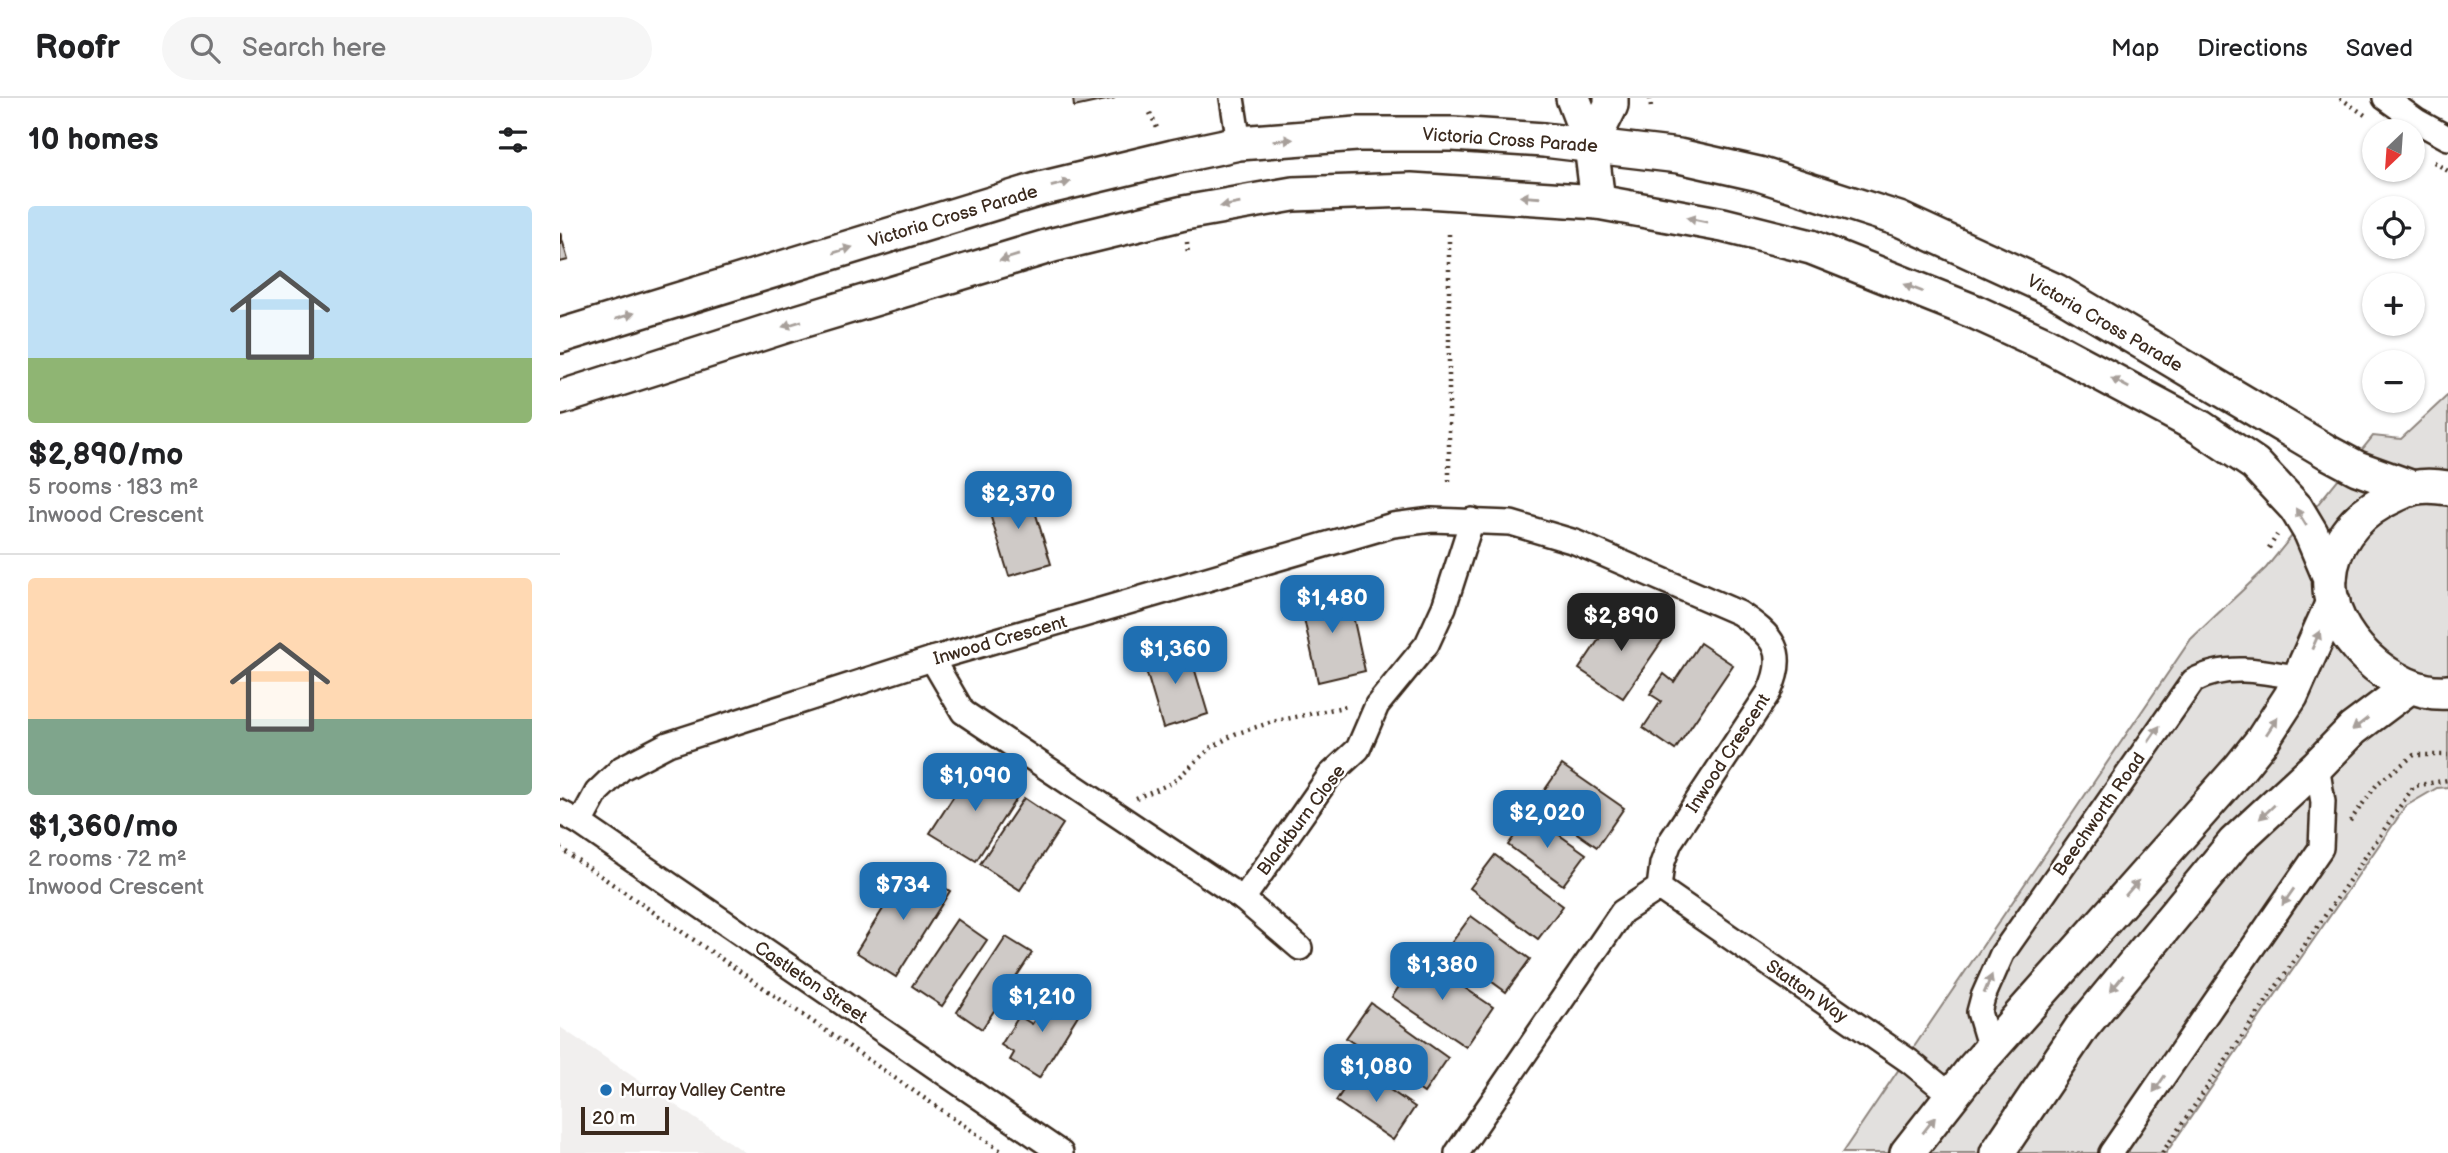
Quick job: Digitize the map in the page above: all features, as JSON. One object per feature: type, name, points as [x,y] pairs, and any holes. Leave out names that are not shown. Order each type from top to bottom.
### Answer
[{"type":"main road","points":[[1573,98],[1591,145],[1598,202]]},
{"type":"main road","points":[[1591,145],[1611,105],[1611,98]]},
{"type":"main road","name":"Victoria Cross Parade","points":[[560,336],[1040,189],[1239,144],[1357,134],[1453,134],[1591,145],[1679,156],[1759,174],[1899,219],[2056,291],[2319,448],[2357,468],[2410,487]]},
{"type":"main road","points":[[560,398],[1052,245],[1184,214],[1293,194],[1411,190],[1598,202],[1723,225],[1811,247],[1975,312],[2043,343],[2200,427],[2255,464],[2296,508],[2311,533],[2344,627],[2376,667],[2409,687],[2434,694],[2448,692]]},
{"type":"main road","points":[[1907,1153],[1990,1049],[2239,769],[2277,719],[2299,678],[2331,590],[2336,552],[2349,529],[2368,510],[2410,487],[2448,488]]},
{"type":"main road","points":[[1997,1153],[2082,1027],[2234,843],[2353,729],[2409,687]]},
{"type":"street","points":[[1232,98],[1239,144]]},
{"type":"street","points":[[2385,98],[2417,121],[2448,138]]},
{"type":"street","name":"Inwood Crescent","points":[[570,818],[622,768],[668,744],[932,659],[1393,525],[1432,520],[1472,520],[1511,523],[1575,542],[1739,613],[1773,640],[1778,657],[1777,675],[1769,692],[1670,842],[1662,863],[1659,888]]},
{"type":"street","name":"Blackburn Close","points":[[1242,899],[1329,775],[1358,749],[1377,705],[1427,644],[1444,607],[1472,520]]},
{"type":"street","points":[[932,659],[963,712],[1242,899],[1300,948]]},
{"type":"street","name":"Beechworth Road","points":[[1990,1049],[1979,1012],[2002,954],[2193,681],[2220,671],[2246,669],[2299,678]]},
{"type":"street","points":[[2111,1153],[2321,848],[2323,802],[2317,766]]},
{"type":"street","name":"Castleton Street","points":[[570,818],[1061,1153]]},
{"type":"street","points":[[1457,1153],[1622,912],[1659,888]]},
{"type":"street","name":"Statton Way","points":[[1659,888],[1909,1061],[1952,1096]]},
{"type":"path","points":[[1650,98],[1651,108]]},
{"type":"path","points":[[1449,234],[1449,485]]},
{"type":"path","points":[[1104,806],[1143,796],[1172,783],[1212,747],[1235,734],[1310,713],[1352,705],[1377,705]]},
{"type":"path","points":[[2321,848],[2348,823],[2378,783],[2414,755],[2448,755]]},
{"type":"path","points":[[2162,1153],[2414,786],[2448,780]]},
{"type":"path","points":[[560,848],[1004,1153]]},
{"type":"shaded area","points":[[2448,395],[2448,787],[2437,788],[2406,806],[2166,1153],[1842,1153],[2191,639],[2266,568],[2373,436],[2401,439]]},
{"type":"shaded area","name":"Murray Valley Centre","points":[[560,1027],[746,1153],[560,1153]]},
{"type":"building","points":[[1073,98],[1115,98],[1074,107]]},
{"type":"building","points":[[560,232],[568,260],[560,262]]},
{"type":"building","points":[[1027,485],[1051,564],[1009,576],[985,498]]},
{"type":"building","points":[[1328,586],[1331,597],[1348,593],[1365,671],[1318,682],[1301,605],[1311,603],[1308,590]]},
{"type":"building","points":[[1620,608],[1664,638],[1623,698],[1579,669]]},
{"type":"building","points":[[1700,643],[1733,665],[1675,750],[1643,728],[1661,701],[1650,694],[1664,674],[1674,682]]},
{"type":"building","points":[[1187,644],[1208,714],[1163,728],[1142,657]]},
{"type":"building","points":[[974,765],[1019,794],[976,861],[930,833]]},
{"type":"building","points":[[1562,765],[1624,808],[1597,847],[1535,804]]},
{"type":"building","points":[[1024,798],[1063,824],[1020,890],[980,864]]},
{"type":"building","points":[[1530,814],[1586,854],[1563,885],[1508,845]]},
{"type":"building","points":[[1495,855],[1563,906],[1538,939],[1470,888]]},
{"type":"building","points":[[910,866],[950,891],[896,977],[856,952]]},
{"type":"building","points":[[1471,916],[1530,959],[1506,992],[1447,949]]},
{"type":"building","points":[[957,919],[987,940],[942,1006],[912,986]]},
{"type":"building","points":[[1006,937],[1032,953],[982,1029],[957,1012]]},
{"type":"building","points":[[1419,957],[1493,1007],[1466,1047],[1392,997]]},
{"type":"building","points":[[1054,989],[1083,1007],[1039,1078],[1010,1060],[1014,1053],[1001,1045],[1019,1016],[1032,1024]]},
{"type":"building","points":[[1371,1003],[1448,1058],[1424,1093],[1346,1038]]},
{"type":"building","points":[[1358,1068],[1415,1107],[1393,1140],[1336,1101]]},
{"type":"place","name":"Murray Valley Centre","points":[[606,1090]]}]
